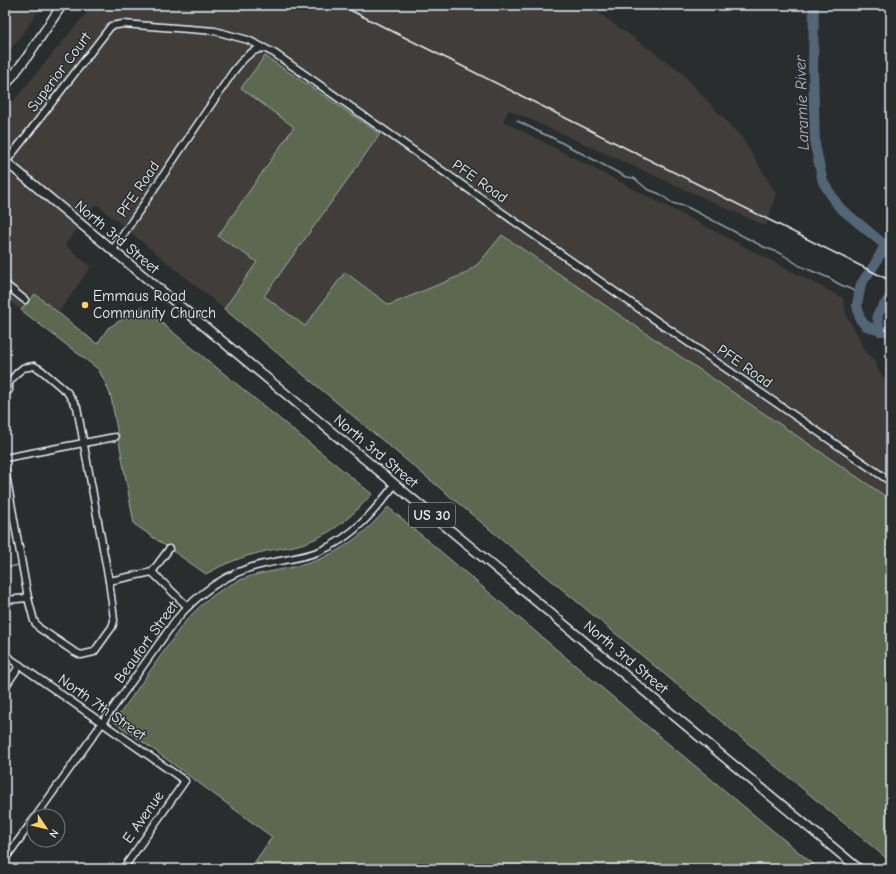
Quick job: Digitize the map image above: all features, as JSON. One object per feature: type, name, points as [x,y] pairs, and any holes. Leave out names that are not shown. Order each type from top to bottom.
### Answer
[{"type":"main road","points":[[5,86],[27,57],[62,5]]},
{"type":"main road","name":"North 3rd Street","points":[[6,162],[859,869]]},
{"type":"street","name":"Superior Court","points":[[6,162],[111,26],[123,24],[215,31],[248,40],[264,48]]},
{"type":"street","name":"PFE Road","points":[[112,251],[233,72],[246,56],[258,49],[264,48],[891,482]]},
{"type":"street","points":[[5,284],[25,300]]},
{"type":"street","points":[[5,469],[28,598],[34,621],[39,628],[74,651],[82,655],[94,652],[112,627],[114,621],[109,581],[77,407],[67,392],[34,366],[23,368],[13,377],[9,383],[10,390]]},
{"type":"street","points":[[5,458],[115,437]]},
{"type":"street","name":"Beaufort Street","points":[[42,808],[187,606],[214,585],[247,569],[314,553],[337,542],[354,530],[369,516],[395,484]]},
{"type":"street","points":[[109,581],[152,572],[169,549]]},
{"type":"street","points":[[152,572],[187,606]]},
{"type":"street","points":[[5,600],[28,598]]},
{"type":"street","name":"North 7th Street","points":[[5,655],[185,781]]},
{"type":"street","points":[[5,687],[20,665]]},
{"type":"street","name":"E Avenue","points":[[123,869],[185,781]]},
{"type":"street","points":[[5,859],[26,830]]},
{"type":"shaded area","points":[[5,5],[42,5],[20,38],[6,55],[5,54]]},
{"type":"shaded area","points":[[93,5],[587,5],[679,70],[742,138],[776,193],[766,226],[509,110],[503,121],[843,298],[847,317],[858,335],[863,349],[876,362],[878,370],[891,386],[891,500],[502,235],[478,264],[464,274],[389,305],[345,272],[305,326],[264,296],[379,134],[266,57],[241,88],[295,127],[218,236],[257,262],[224,309],[96,204],[65,245],[91,267],[58,313],[35,294],[21,310],[5,298],[5,111]]},
{"type":"green space","points":[[265,56],[380,134],[264,296],[305,326],[345,272],[389,305],[464,274],[478,264],[502,235],[891,500],[891,862],[224,309],[257,262],[218,236],[294,127],[241,88]]},
{"type":"green space","points":[[35,294],[97,344],[108,328],[142,307],[372,494],[344,521],[319,537],[299,545],[266,551],[242,558],[220,566],[206,574],[134,524],[111,397],[106,384],[98,369],[21,310]]},
{"type":"green space","points":[[388,507],[819,869],[250,869],[272,837],[114,722],[181,627],[205,602],[233,583],[255,575],[300,565],[326,557],[345,546],[363,532]]},
{"type":"waterway","name":"Laramie River","points":[[814,5],[813,68],[815,145],[823,182],[839,207],[885,245],[891,258]]},
{"type":"waterway","points":[[517,121],[549,136],[626,177],[634,178],[647,189],[660,194],[672,203],[687,207],[764,247],[782,254],[800,266],[859,293]]},
{"type":"waterway","name":"Laramie River","points":[[880,331],[866,326],[860,319],[857,305],[861,284],[875,264],[885,245]]},
{"type":"waterway","name":"Laramie River","points":[[891,296],[877,315],[880,331],[891,331]]},
{"type":"waterway","points":[[5,568],[19,565]]},
{"type":"railway","points":[[340,5],[891,281]]},
{"type":"place","name":"Emmaus Road Community Church","points":[[85,305]]}]
